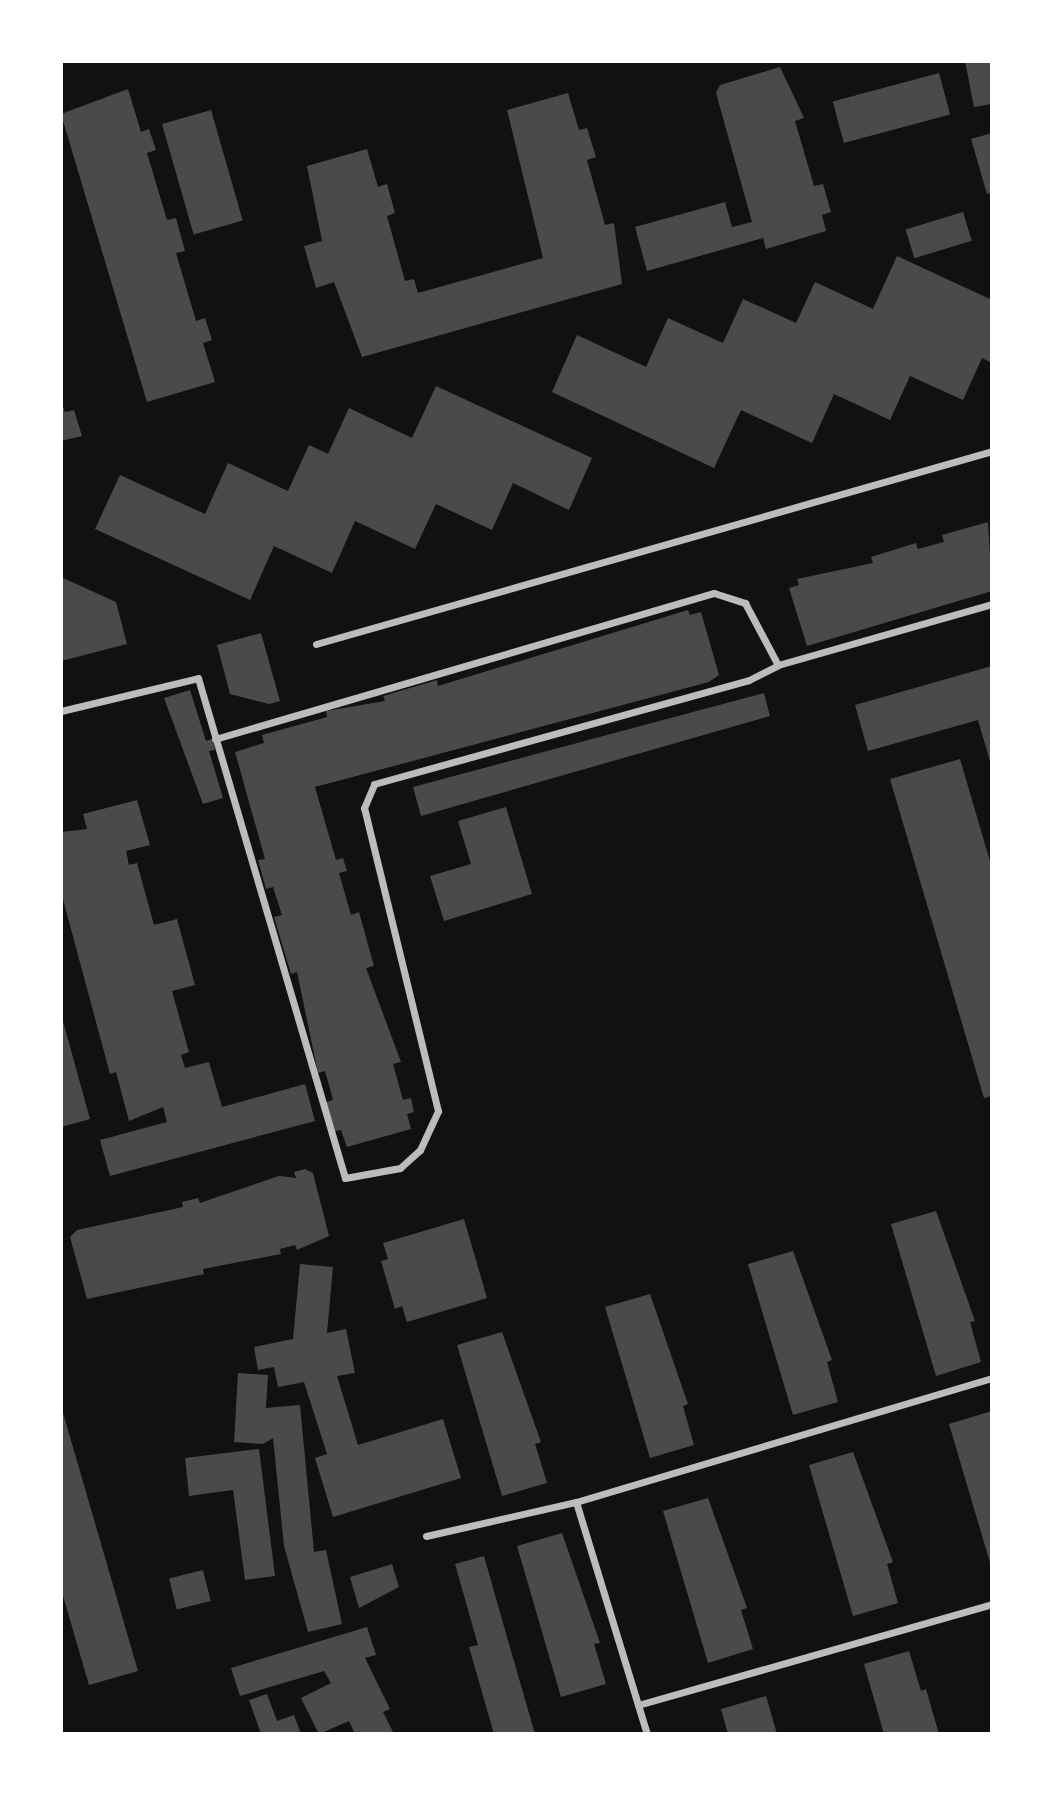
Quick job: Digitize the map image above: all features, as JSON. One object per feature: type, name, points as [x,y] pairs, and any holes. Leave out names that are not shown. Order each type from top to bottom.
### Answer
[{"type":"street","points":[[316,644],[992,451]]},
{"type":"street","points":[[215,739],[714,593],[745,603],[778,665]]},
{"type":"street","points":[[61,711],[198,678],[345,1178],[400,1168],[420,1150],[438,1111],[364,808],[374,784],[749,680],[778,665],[992,604]]},
{"type":"street","points":[[425,1536],[576,1502],[992,1378]]},
{"type":"street","points":[[576,1502],[647,1734]]},
{"type":"street","points":[[638,1705],[992,1604]]},
{"type":"building","points":[[965,61],[992,61],[992,104],[974,107]]},
{"type":"building","points":[[780,67],[804,118],[795,121],[814,186],[823,184],[831,212],[822,215],[826,231],[766,249],[763,238],[647,271],[635,227],[725,202],[732,227],[752,222],[716,93],[720,85]]},
{"type":"building","points":[[939,73],[950,115],[844,143],[833,101]]},
{"type":"building","points":[[128,89],[141,132],[149,129],[156,150],[147,153],[167,220],[176,218],[185,251],[176,253],[196,321],[205,318],[212,340],[203,343],[215,382],[147,402],[61,114]]},
{"type":"building","points":[[568,93],[579,130],[587,128],[596,157],[587,160],[605,225],[614,223],[622,284],[362,357],[334,282],[316,288],[304,246],[322,241],[307,166],[367,149],[378,187],[387,184],[395,213],[387,216],[405,281],[414,279],[418,293],[543,258],[507,110]]},
{"type":"building","points":[[211,110],[243,221],[194,235],[162,124]]},
{"type":"building","points":[[992,133],[992,193],[987,194],[971,139]]},
{"type":"building","points":[[963,212],[972,241],[914,258],[906,230]]},
{"type":"building","points":[[897,256],[992,300],[992,363],[982,358],[963,400],[910,376],[890,420],[834,394],[812,443],[741,410],[714,468],[552,392],[577,335],[646,367],[668,318],[723,343],[743,299],[796,323],[815,282],[873,309]]},
{"type":"building","points":[[436,386],[592,458],[569,510],[513,483],[492,530],[436,504],[415,549],[355,521],[332,573],[274,546],[250,600],[95,529],[120,475],[205,514],[228,463],[288,491],[309,445],[328,454],[349,408],[412,438]]},
{"type":"building","points":[[61,401],[65,412],[74,410],[82,436],[61,441]]},
{"type":"building","points":[[988,522],[992,591],[807,646],[789,588],[799,585],[797,579],[873,563],[871,557],[916,543],[918,549],[944,542],[942,535]]},
{"type":"building","points":[[61,577],[116,602],[127,644],[61,661]]},
{"type":"building","points":[[688,610],[690,615],[701,612],[719,675],[709,682],[315,787],[336,860],[343,858],[347,871],[339,873],[351,915],[359,912],[374,966],[366,968],[401,1062],[393,1064],[403,1100],[411,1098],[414,1112],[407,1114],[411,1129],[347,1147],[341,1130],[335,1131],[326,1102],[333,1100],[325,1071],[318,1073],[297,972],[291,974],[274,917],[282,915],[273,887],[266,889],[258,860],[265,859],[235,752],[264,743],[262,735],[327,717],[326,711],[385,701],[383,696],[437,680],[438,686]]},
{"type":"building","points":[[261,633],[280,701],[269,704],[230,694],[217,645]]},
{"type":"building","points":[[992,666],[992,768],[978,720],[868,751],[855,705]]},
{"type":"building","points":[[190,690],[206,741],[212,739],[215,750],[209,751],[223,798],[203,804],[164,698]]},
{"type":"building","points":[[764,693],[770,716],[421,816],[413,787]]},
{"type":"building","points":[[960,759],[992,868],[992,1096],[984,1098],[890,779]]},
{"type":"building","points":[[137,800],[150,845],[126,851],[129,865],[137,863],[154,925],[177,919],[195,985],[172,991],[189,1052],[181,1055],[185,1068],[209,1062],[222,1107],[305,1084],[315,1121],[110,1176],[100,1140],[167,1122],[163,1107],[129,1121],[116,1072],[110,1074],[61,892],[61,832],[87,829],[83,814]]},
{"type":"building","points":[[506,807],[532,894],[444,921],[430,876],[471,864],[458,821]]},
{"type":"building","points":[[61,1014],[90,1119],[61,1127]]},
{"type":"building","points":[[305,1169],[313,1173],[329,1236],[297,1250],[295,1245],[280,1249],[281,1254],[203,1269],[204,1274],[87,1299],[70,1237],[77,1230],[183,1207],[182,1202],[198,1198],[200,1203],[279,1176],[296,1178],[294,1172]]},
{"type":"building","points":[[936,1211],[975,1321],[970,1322],[981,1362],[936,1376],[891,1224]]},
{"type":"building","points":[[464,1219],[487,1298],[407,1322],[402,1306],[395,1309],[381,1261],[388,1259],[383,1243]]},
{"type":"building","points":[[793,1251],[832,1360],[827,1362],[838,1402],[793,1415],[748,1264]]},
{"type":"building","points":[[300,1264],[333,1267],[327,1333],[346,1329],[355,1373],[337,1376],[358,1445],[443,1419],[461,1478],[333,1517],[315,1458],[327,1454],[304,1382],[278,1387],[274,1367],[258,1370],[254,1347],[293,1339]]},
{"type":"building","points":[[650,1294],[688,1404],[683,1406],[694,1445],[650,1458],[605,1307]]},
{"type":"building","points":[[502,1332],[541,1442],[535,1444],[547,1483],[502,1496],[457,1345]]},
{"type":"building","points":[[238,1373],[268,1375],[266,1408],[300,1405],[314,1552],[326,1550],[342,1624],[308,1632],[284,1546],[273,1438],[263,1444],[234,1442]]},
{"type":"building","points":[[61,1406],[138,1671],[89,1685],[61,1589]]},
{"type":"building","points":[[992,1411],[992,1566],[991,1566],[949,1424]]},
{"type":"building","points":[[259,1449],[275,1576],[245,1580],[233,1490],[189,1496],[185,1458]]},
{"type":"building","points":[[853,1452],[893,1562],[887,1564],[898,1603],[853,1616],[809,1465]]},
{"type":"building","points":[[708,1498],[747,1608],[741,1610],[753,1649],[708,1663],[663,1511]]},
{"type":"building","points":[[562,1533],[600,1643],[594,1644],[606,1684],[561,1697],[517,1546]]},
{"type":"building","points":[[484,1556],[535,1734],[494,1734],[469,1647],[478,1645],[455,1564]]},
{"type":"building","points":[[392,1564],[399,1587],[359,1608],[350,1577]]},
{"type":"building","points":[[203,1570],[211,1601],[177,1610],[169,1578]]},
{"type":"building","points":[[367,1627],[376,1655],[365,1658],[390,1709],[383,1712],[394,1734],[355,1734],[349,1721],[319,1734],[301,1698],[331,1683],[324,1671],[240,1696],[231,1668]]},
{"type":"building","points":[[909,1651],[921,1691],[926,1689],[939,1734],[884,1734],[864,1664]]},
{"type":"building","points":[[267,1694],[277,1721],[294,1715],[301,1734],[261,1734],[249,1700]]},
{"type":"building","points":[[766,1696],[777,1734],[728,1734],[721,1709]]}]
